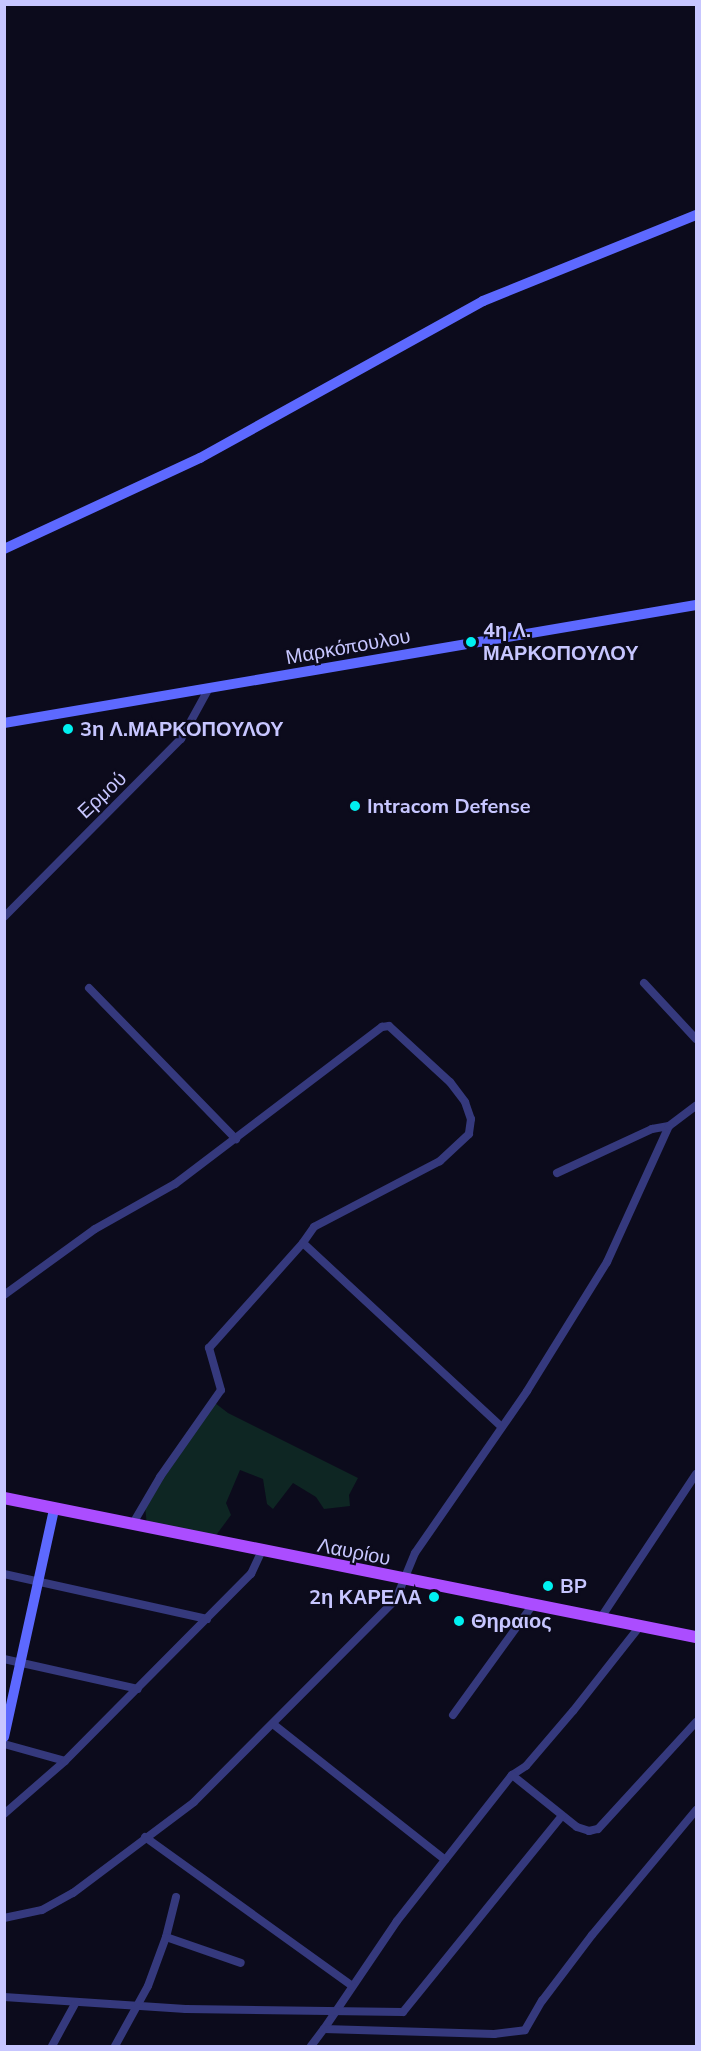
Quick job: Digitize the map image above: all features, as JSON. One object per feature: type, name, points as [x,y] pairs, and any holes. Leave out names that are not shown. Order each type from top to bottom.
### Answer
[{"type":"main road","name":"Λαυρίου","points":[[4,1498],[261,1553],[696,1638]]},
{"type":"street","points":[[4,549],[200,458],[483,301],[696,215]]},
{"type":"street","name":"Μαρκόπουλου","points":[[4,723],[696,605]]},
{"type":"street","name":"Ερμού","points":[[4,917],[181,739],[209,688]]},
{"type":"street","points":[[644,983],[696,1039]]},
{"type":"street","points":[[89,988],[236,1139]]},
{"type":"street","points":[[4,1295],[95,1229],[175,1184],[382,1027],[396,1031],[465,1102],[471,1119],[469,1134],[462,1145],[440,1161],[315,1227],[209,1348],[221,1390],[160,1477],[132,1525]]},
{"type":"street","points":[[557,1173],[652,1129],[669,1126],[696,1106]]},
{"type":"street","points":[[4,1918],[42,1910],[73,1893],[218,1781],[381,1617],[406,1582],[415,1553],[502,1427],[607,1262],[669,1126]]},
{"type":"street","points":[[303,1243],[502,1427]]},
{"type":"street","points":[[600,1619],[696,1474]]},
{"type":"street","points":[[4,1737],[54,1509]]},
{"type":"street","points":[[4,1814],[65,1761],[207,1619],[251,1574],[261,1553]]},
{"type":"street","points":[[4,1574],[207,1619]]},
{"type":"street","points":[[453,1714],[532,1606]]},
{"type":"street","points":[[311,2046],[336,2012],[351,1985],[445,1860],[512,1775],[526,1766],[573,1711],[640,1626]]},
{"type":"street","points":[[4,1659],[138,1689]]},
{"type":"street","points":[[512,1775],[577,1827],[589,1831],[598,1828],[696,1722]]},
{"type":"street","points":[[273,1724],[445,1860]]},
{"type":"street","points":[[4,1744],[65,1761]]},
{"type":"street","points":[[324,2029],[494,2034],[525,2030],[542,2001],[592,1935],[696,1810]]},
{"type":"street","points":[[4,1997],[139,2006],[403,2012],[562,1816]]},
{"type":"street","points":[[146,1837],[351,1985]]},
{"type":"street","points":[[116,2046],[139,2006],[166,1937],[176,1897]]},
{"type":"street","points":[[166,1937],[241,1964]]},
{"type":"street","points":[[52,2046],[76,2002]]},
{"type":"green space","points":[[215,1403],[228,1413],[358,1478],[349,1495],[350,1506],[324,1509],[316,1497],[293,1483],[273,1509],[267,1504],[263,1479],[240,1470],[226,1503],[231,1515],[214,1538],[147,1526],[145,1506]]},
{"type":"place","name":"4η Λ. ΜΑΡΚΟΠΟΥΛΟΥ","points":[[471,642]]},
{"type":"place","name":"3η Λ.ΜΑΡΚΟΠΟΥΛΟΥ","points":[[68,729]]},
{"type":"place","name":"Intracom Defense","points":[[355,806]]},
{"type":"place","name":"BP","points":[[548,1586]]},
{"type":"place","name":"2η ΚΑΡΕΛΑ","points":[[434,1597]]},
{"type":"place","name":"Θηραιος","points":[[459,1621]]}]
